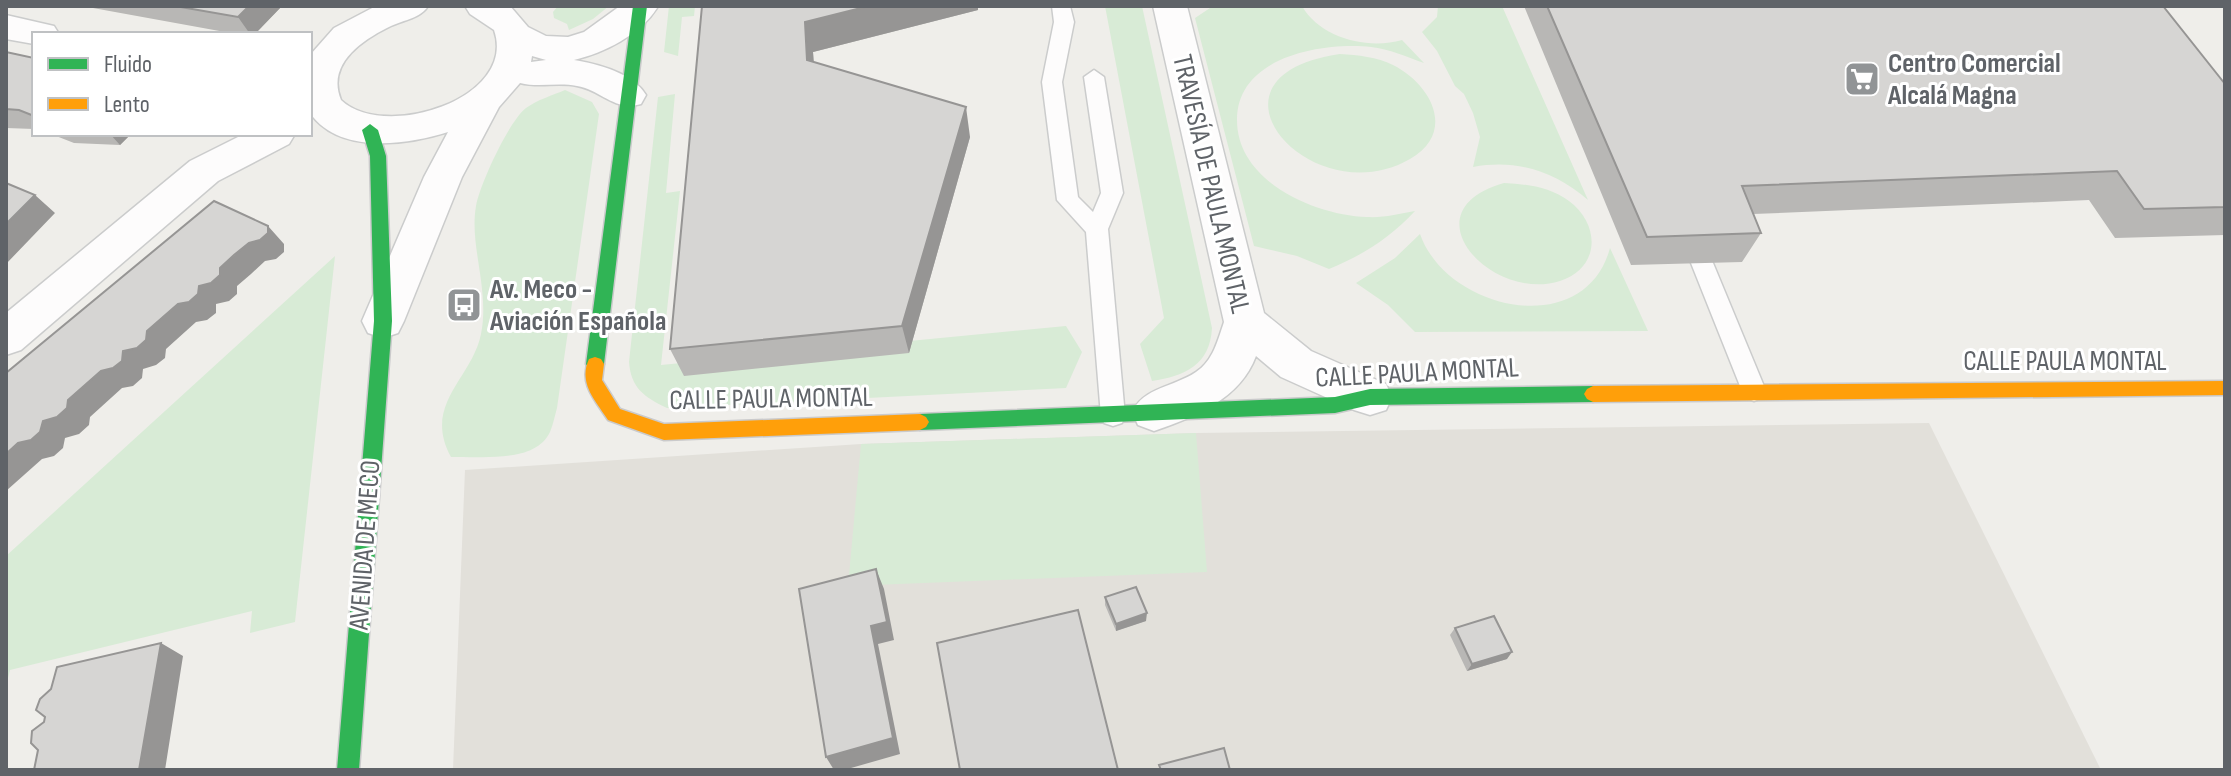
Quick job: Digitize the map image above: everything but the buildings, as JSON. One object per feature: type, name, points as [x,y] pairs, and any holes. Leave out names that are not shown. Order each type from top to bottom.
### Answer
[{"type":"street","points":[[411,6],[365,17],[316,70],[323,106],[340,125],[410,129],[451,118],[494,90],[564,69],[600,77],[628,95],[640,7]]},
{"type":"street","name":"TRAVESÍA DE PAULA MONTAL","points":[[1154,412],[1213,384],[1233,360],[1245,322],[1170,6]]},
{"type":"street","points":[[488,7],[507,20],[516,36],[539,48],[565,51],[602,39],[640,7]]},
{"type":"street","points":[[6,27],[32,32]]},
{"type":"street","name":"AVENIDA DE MECO","points":[[383,321],[443,177],[516,58],[516,36]]},
{"type":"street","name":"CALLE PAULA MONTAL","points":[[628,95],[593,381],[614,415],[664,432],[1335,405],[1370,397],[2225,388]]},
{"type":"street","name":"AVENIDA DE MECO","points":[[340,125],[378,156],[383,321],[348,770]]},
{"type":"street","points":[[9,331],[204,171],[233,136]]},
{"type":"street","points":[[204,171],[272,136]]},
{"type":"street","points":[[1245,322],[1296,364],[1370,397]]},
{"type":"lane","points":[[1061,6],[1064,22],[1052,82],[1068,200],[1097,229]]},
{"type":"lane","points":[[1094,77],[1112,193],[1097,229],[1113,416]]},
{"type":"lane","points":[[1702,263],[1754,391]]},
{"type":"shaded area","points":[[1929,423],[2101,770],[453,770],[465,470],[861,444],[1196,433]]},
{"type":"green space","points":[[558,6],[609,6],[593,19],[569,30],[567,24],[554,18],[553,12]]},
{"type":"green space","points":[[669,6],[695,6],[694,16],[682,17],[678,56],[664,52]]},
{"type":"green space","points":[[1105,6],[1142,6],[1212,328],[1201,360],[1185,372],[1152,381],[1140,344],[1164,318]]},
{"type":"green space","points":[[1213,6],[1302,6],[1320,26],[1346,39],[1375,43],[1402,40],[1424,63],[1371,47],[1330,47],[1308,51],[1267,67],[1251,81],[1241,98],[1237,120],[1240,142],[1250,161],[1264,177],[1303,202],[1346,215],[1379,217],[1415,211],[1386,238],[1329,269],[1297,256],[1254,246],[1195,18]]},
{"type":"green space","points":[[1438,6],[1502,6],[1588,200],[1562,181],[1534,170],[1505,165],[1473,167],[1480,137],[1473,113],[1437,51],[1422,32],[1437,17]]},
{"type":"green space","points":[[1340,54],[1387,62],[1407,73],[1427,96],[1435,122],[1433,136],[1410,159],[1372,172],[1336,170],[1304,157],[1280,136],[1269,112],[1272,88],[1295,67]]},
{"type":"green space","points":[[565,90],[592,102],[599,114],[552,426],[543,442],[520,454],[451,457],[442,422],[445,407],[476,350],[483,317],[475,237],[479,196],[496,154],[519,115],[535,103]]},
{"type":"green space","points":[[675,94],[666,193],[680,191],[661,365],[1066,326],[1082,352],[1066,388],[667,408],[645,395],[633,379],[629,362],[658,97]]},
{"type":"green space","points":[[1504,183],[1546,189],[1562,196],[1579,211],[1587,222],[1592,245],[1583,266],[1573,275],[1560,281],[1534,284],[1509,279],[1486,267],[1469,251],[1460,232],[1461,213],[1475,196]]},
{"type":"green space","points":[[1420,234],[1435,261],[1458,282],[1485,297],[1516,305],[1546,305],[1574,296],[1596,277],[1610,248],[1648,331],[1415,332],[1388,305],[1356,283],[1395,258]]},
{"type":"green space","points":[[335,256],[295,622],[250,633],[252,611],[10,670],[6,686],[6,556]]},
{"type":"green space","points":[[1196,433],[1207,572],[848,586],[861,444]]},
{"type":"traffic: fast","points":[[595,364],[640,6]]},
{"type":"traffic: fast","points":[[348,770],[383,321],[378,156],[370,130]]},
{"type":"traffic: fast","points":[[920,422],[1335,405],[1370,397],[1593,394]]},
{"type":"traffic: slow","points":[[595,364],[593,381],[614,415],[664,432],[920,422]]},
{"type":"traffic: slow","points":[[1593,394],[2225,388]]},
{"type":"place","name":"Centro Comercial Alcalá Magna","points":[[1862,79]]},
{"type":"place","name":"Av. Meco - Aviación Española","points":[[464,305]]}]
